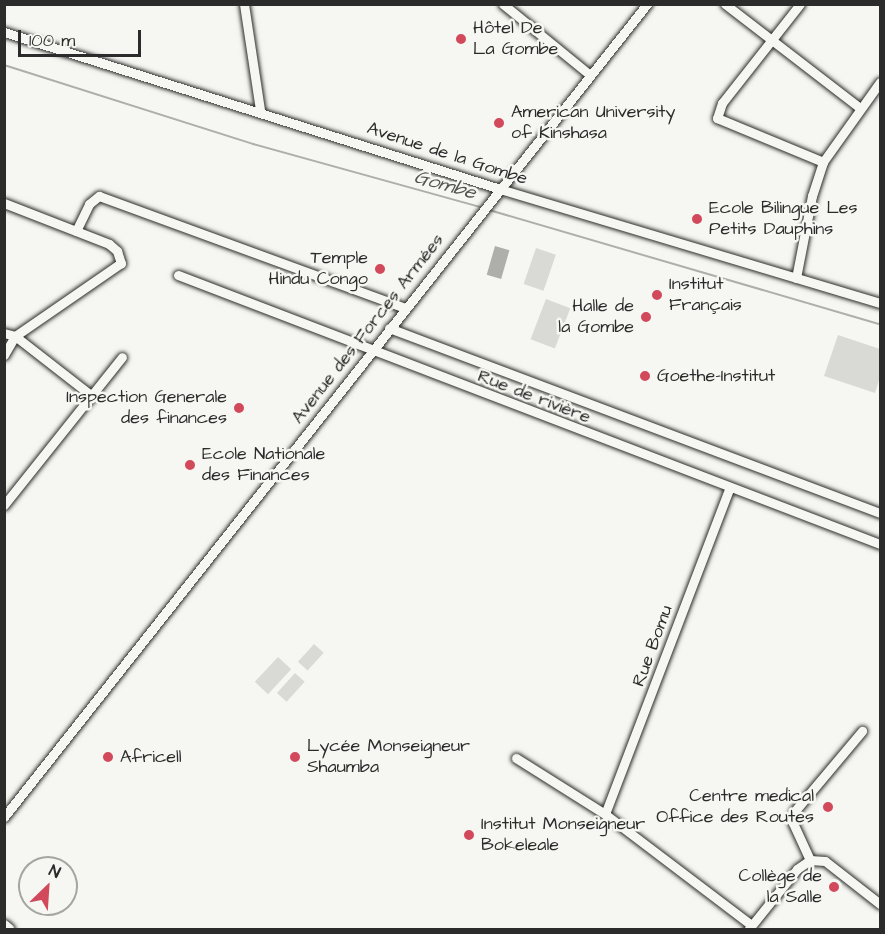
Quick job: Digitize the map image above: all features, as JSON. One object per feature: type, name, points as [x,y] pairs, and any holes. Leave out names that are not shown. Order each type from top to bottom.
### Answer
[{"type":"main road","points":[[4,926],[9,930]]},
{"type":"street","points":[[244,4],[260,110]]},
{"type":"street","points":[[503,4],[590,75]]},
{"type":"street","name":"Avenue des Forces Armées","points":[[4,817],[647,4]]},
{"type":"street","points":[[725,4],[860,108]]},
{"type":"street","points":[[800,4],[722,103],[717,117],[824,162]]},
{"type":"street","name":"Avenue de la Gombe","points":[[4,32],[260,110],[500,189],[880,303]]},
{"type":"street","points":[[795,278],[812,196],[824,162],[880,82]]},
{"type":"street","points":[[76,231],[89,204],[99,196],[405,308]]},
{"type":"street","points":[[4,203],[76,231],[117,251],[121,263],[113,271],[15,336],[4,355]]},
{"type":"street","name":"Rue de rivière","points":[[178,275],[371,352],[729,489],[880,544]]},
{"type":"street","points":[[389,328],[880,513]]},
{"type":"street","points":[[4,333],[15,336],[92,396]]},
{"type":"street","points":[[4,505],[122,357]]},
{"type":"street","name":"Rue Bomu","points":[[605,814],[729,489]]},
{"type":"street","points":[[810,860],[794,823],[794,812],[862,730]]},
{"type":"street","points":[[516,758],[605,814],[750,927],[797,869],[810,860],[825,861],[880,904]]},
{"type":"shaded area","points":[[495,246],[509,250],[501,279],[487,275]]},
{"type":"shaded area","points":[[536,248],[556,255],[543,291],[524,284]]},
{"type":"shaded area","points":[[546,299],[570,308],[555,348],[531,339]]},
{"type":"shaded area","points":[[838,335],[880,349],[880,377],[875,393],[824,376]]},
{"type":"shaded area","points":[[314,644],[324,653],[308,671],[298,662]]},
{"type":"shaded area","points":[[278,657],[291,669],[268,694],[255,682]]},
{"type":"shaded area","points":[[295,673],[305,682],[287,702],[277,693]]},
{"type":"waterway","name":"Gombe","points":[[4,65],[253,144],[483,208]]},
{"type":"waterway","name":"Gombe","points":[[489,210],[880,324]]},
{"type":"place","name":"Hôtel De La Gombe","points":[[461,39]]},
{"type":"place","name":"American University of Kinshasa","points":[[499,123]]},
{"type":"place","name":"Ecole Bilingue Les Petits Dauphins","points":[[697,219]]},
{"type":"place","name":"Temple Hindu Congo","points":[[380,269]]},
{"type":"place","name":"Institut Français","points":[[657,295]]},
{"type":"place","name":"Halle de la Gombe","points":[[646,317]]},
{"type":"place","name":"Goethe-Institut","points":[[645,376]]},
{"type":"place","name":"Inspection Generale des finances","points":[[239,408]]},
{"type":"place","name":"Ecole Nationale des Finances","points":[[190,465]]},
{"type":"place","name":"Africell","points":[[108,757]]},
{"type":"place","name":"Lycée Monseigneur Shaumba","points":[[295,757]]},
{"type":"place","name":"Centre medical Office des Routes","points":[[828,807]]},
{"type":"place","name":"Institut Monseigneur Bokeleale","points":[[469,835]]},
{"type":"place","name":"Collège de la Salle","points":[[834,887]]}]
